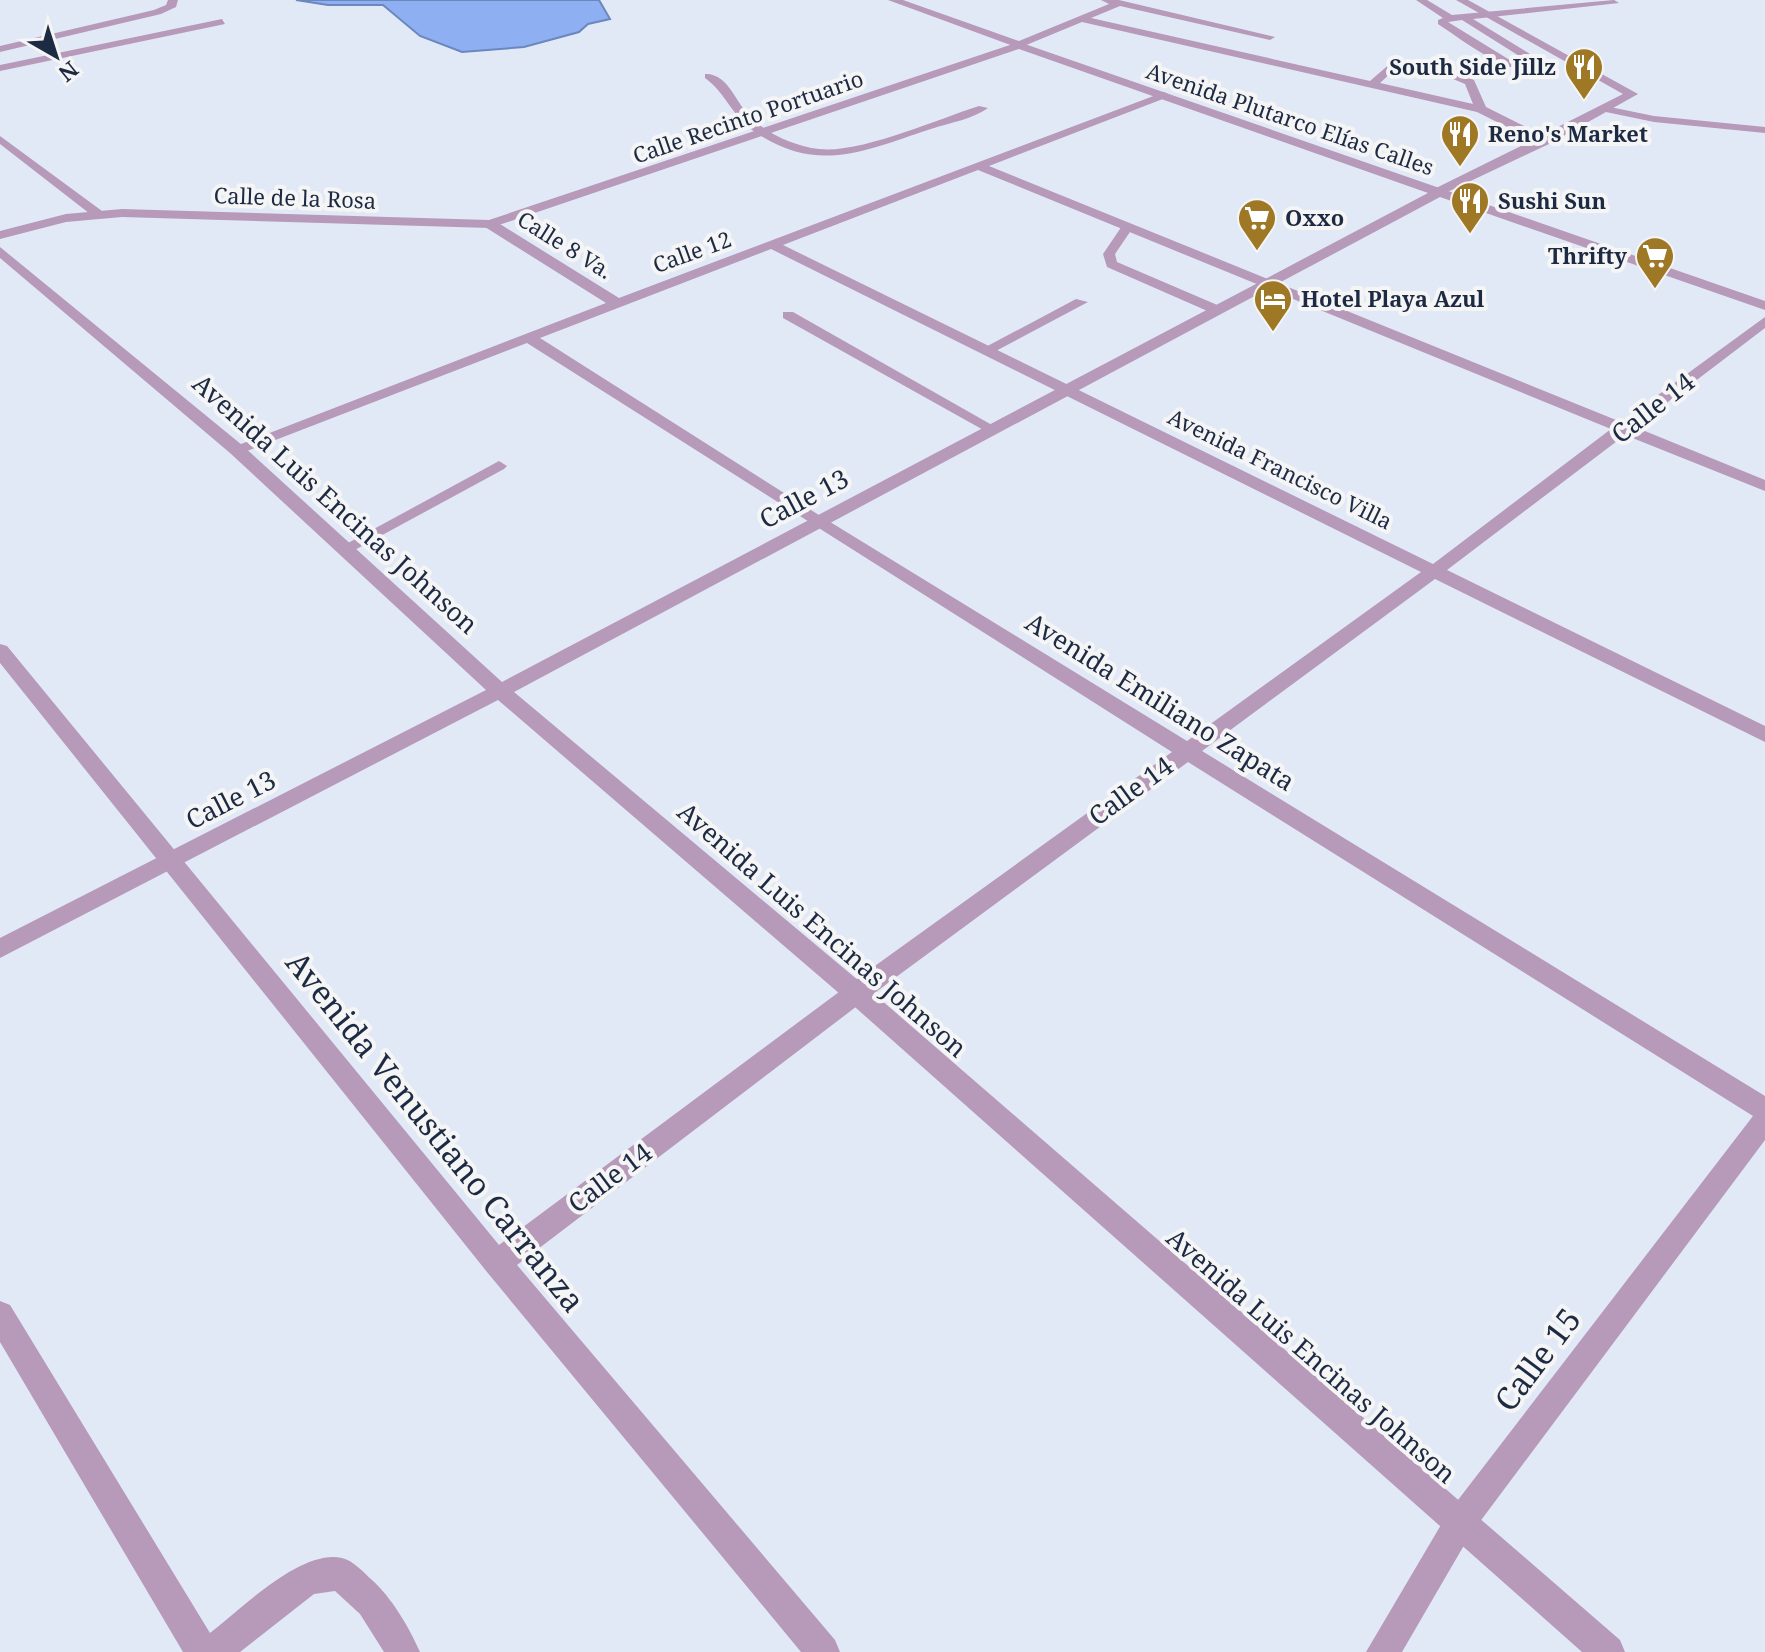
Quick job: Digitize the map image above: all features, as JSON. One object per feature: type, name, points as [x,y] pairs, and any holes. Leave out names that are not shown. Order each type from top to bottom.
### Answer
[{"type":"street","name":"Avenida Plutarco Elías Calles","points":[[893,0],[1765,306]]},
{"type":"street","points":[[1104,0],[1270,37]]},
{"type":"street","points":[[0,49],[157,12],[173,2]]},
{"type":"street","points":[[1465,2],[1488,16]]},
{"type":"street","name":"Calle Recinto Portuario","points":[[490,224],[1019,45],[1119,3]]},
{"type":"street","name":"Calle 13","points":[[0,949],[500,691],[1439,192],[1545,141],[1632,94],[1488,16]]},
{"type":"street","points":[[1084,20],[1481,109],[1545,141]]},
{"type":"street","points":[[1372,85],[1392,65],[1441,70],[1470,82],[1481,109]]},
{"type":"street","name":"Calle 12","points":[[236,449],[1164,95]]},
{"type":"street","points":[[978,166],[1765,486]]},
{"type":"street","name":"Calle de la Rosa","points":[[0,235],[66,218],[98,214],[490,224]]},
{"type":"street","name":"Calle 8 Va.","points":[[490,224],[617,303]]},
{"type":"street","name":"Avenida Francisco Villa","points":[[773,245],[1765,735]]},
{"type":"street","name":"Avenida Luis Encinas Johnson","points":[[0,251],[236,449],[500,691],[856,993],[1608,1652]]},
{"type":"street","name":"Calle 14","points":[[497,1263],[856,993],[1626,429],[1765,321]]},
{"type":"street","name":"Avenida Emiliano Zapata","points":[[528,337],[816,521],[1765,1110]]},
{"type":"street","name":"Avenida Venustiano Carranza","points":[[0,650],[497,1263],[823,1652]]},
{"type":"street","name":"Calle 15","points":[[1383,1652],[1459,1524],[1765,1120]]},
{"type":"street","points":[[0,1315],[202,1652]]},
{"type":"street","points":[[213,1652],[304,1581],[322,1575],[341,1574],[372,1602],[403,1652]]},
{"type":"lane","points":[[1421,0],[1450,18]]},
{"type":"lane","points":[[1465,2],[1512,0]]},
{"type":"lane","points":[[1537,0],[1553,9]]},
{"type":"lane","points":[[1464,17],[1539,66],[1523,68],[1510,65],[1441,23],[1450,18],[1614,3]]},
{"type":"lane","points":[[0,68],[222,22]]},
{"type":"lane","points":[[709,76],[726,88],[745,118],[765,133],[810,152],[845,153],[983,108]]},
{"type":"lane","points":[[1605,109],[1654,119],[1765,130]]},
{"type":"lane","points":[[0,139],[98,214]]},
{"type":"lane","points":[[1128,226],[1109,254],[1111,264],[1217,310]]},
{"type":"lane","points":[[987,350],[1081,302]]},
{"type":"lane","points":[[788,315],[992,429]]},
{"type":"lane","points":[[345,549],[499,466]]},
{"type":"water","points":[[296,0],[599,0],[610,19],[588,24],[579,32],[524,47],[462,52],[420,36],[383,5],[328,5]]},
{"type":"place","name":"South Side Jillz","points":[[1584,101]]},
{"type":"place","name":"Reno's Market","points":[[1460,168]]},
{"type":"place","name":"Sushi Sun","points":[[1470,235]]},
{"type":"place","name":"Oxxo","points":[[1257,252]]},
{"type":"place","name":"Thrifty","points":[[1655,290]]},
{"type":"place","name":"Hotel Playa Azul","points":[[1273,333]]}]
